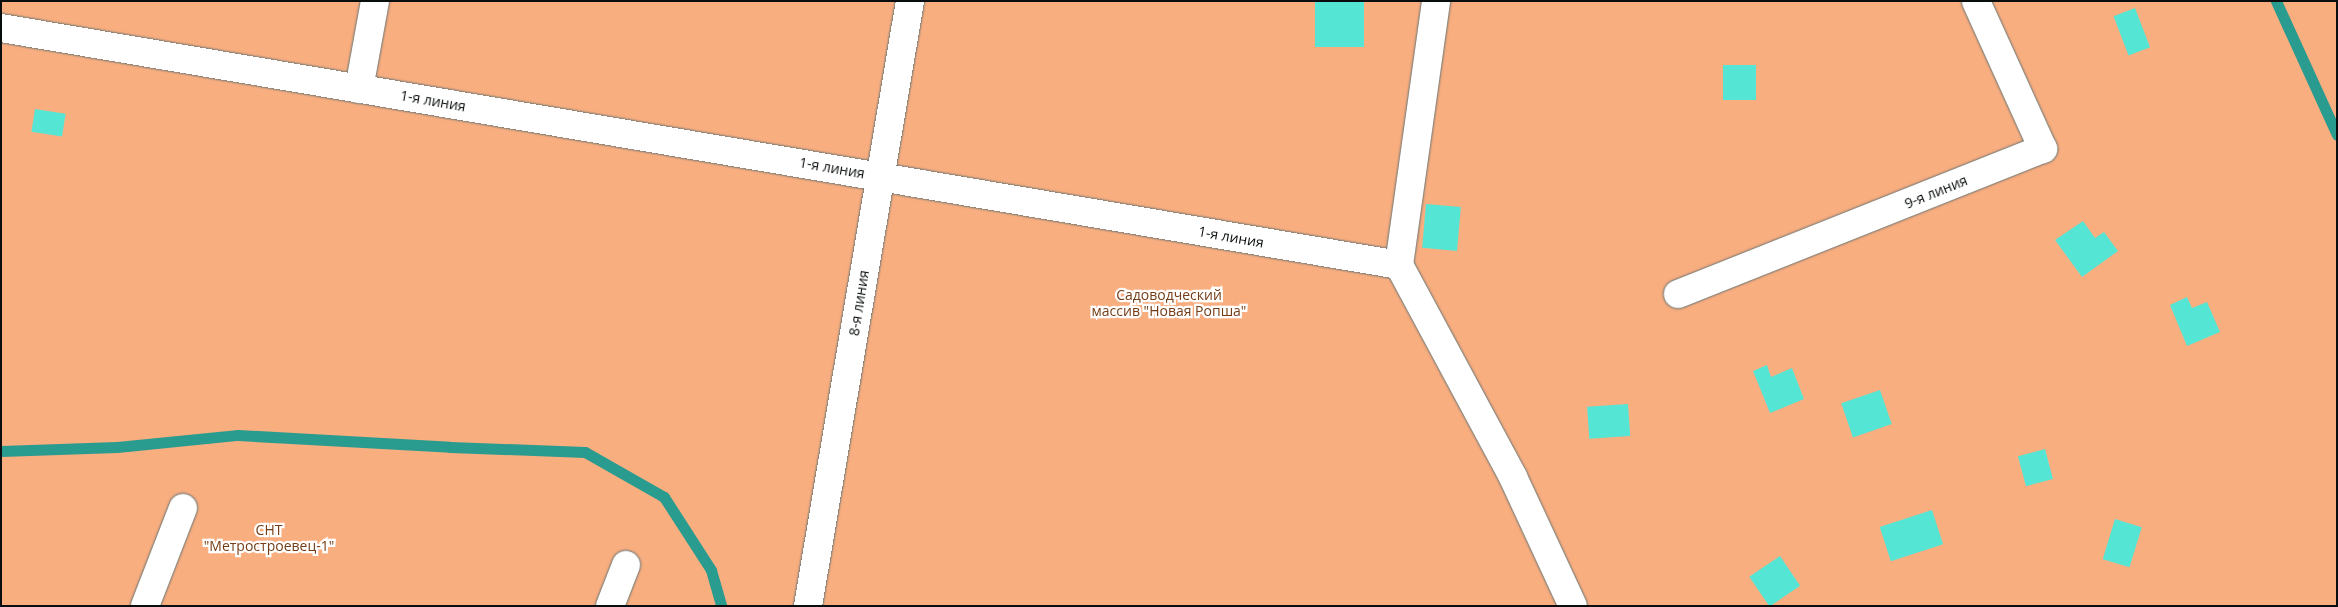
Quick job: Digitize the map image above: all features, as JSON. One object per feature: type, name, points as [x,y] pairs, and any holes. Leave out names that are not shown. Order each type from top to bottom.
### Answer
[{"type":"street","points":[[359,89],[375,1]]},
{"type":"street","name":"8-я линия","points":[[808,606],[910,1]]},
{"type":"street","points":[[1436,1],[1399,265],[1513,477],[1573,606]]},
{"type":"street","name":"9-я линия","points":[[1678,294],[2043,149],[1976,1]]},
{"type":"street","name":"1-я линия","points":[[1,28],[1399,265]]},
{"type":"street","points":[[145,606],[184,508]]},
{"type":"street","points":[[610,606],[626,565]]},
{"type":"green space","name":"Садоводческий массив \"Новая Ропша\"","points":[[1,1],[2337,1],[2337,606],[1,606]]},
{"type":"building","points":[[1315,1],[1364,1],[1364,47],[1315,47]]},
{"type":"building","points":[[2135,8],[2150,47],[2129,55],[2114,16]]},
{"type":"building","points":[[1723,65],[1756,65],[1756,100],[1723,100]]},
{"type":"building","points":[[35,109],[66,114],[62,137],[31,132]]},
{"type":"building","points":[[1426,204],[1461,207],[1457,251],[1422,248]]},
{"type":"building","points":[[2083,221],[2095,238],[2104,232],[2118,251],[2082,277],[2055,240]]},
{"type":"building","points":[[2187,297],[2192,308],[2207,302],[2220,332],[2187,346],[2170,305]]},
{"type":"building","points":[[1767,365],[1771,377],[1792,368],[1804,399],[1770,413],[1753,371]]},
{"type":"building","points":[[1880,390],[1892,424],[1853,437],[1841,403]]},
{"type":"building","points":[[1628,404],[1630,436],[1589,439],[1587,407]]},
{"type":"building","points":[[2045,449],[2053,479],[2026,486],[2018,456]]},
{"type":"building","points":[[1932,510],[1943,544],[1891,561],[1880,527]]},
{"type":"building","points":[[2115,519],[2142,527],[2129,567],[2103,559]]},
{"type":"building","points":[[1780,556],[1800,586],[1769,606],[1749,577]]},
{"type":"waterway","points":[[2276,1],[2337,135]]},
{"type":"waterway","points":[[1,451],[117,447],[238,435],[450,447],[585,452],[664,497],[711,570],[721,606]]},
{"type":"park label","name":"СНТ \"Метростроевец-1\"","points":[[269,538]]}]
